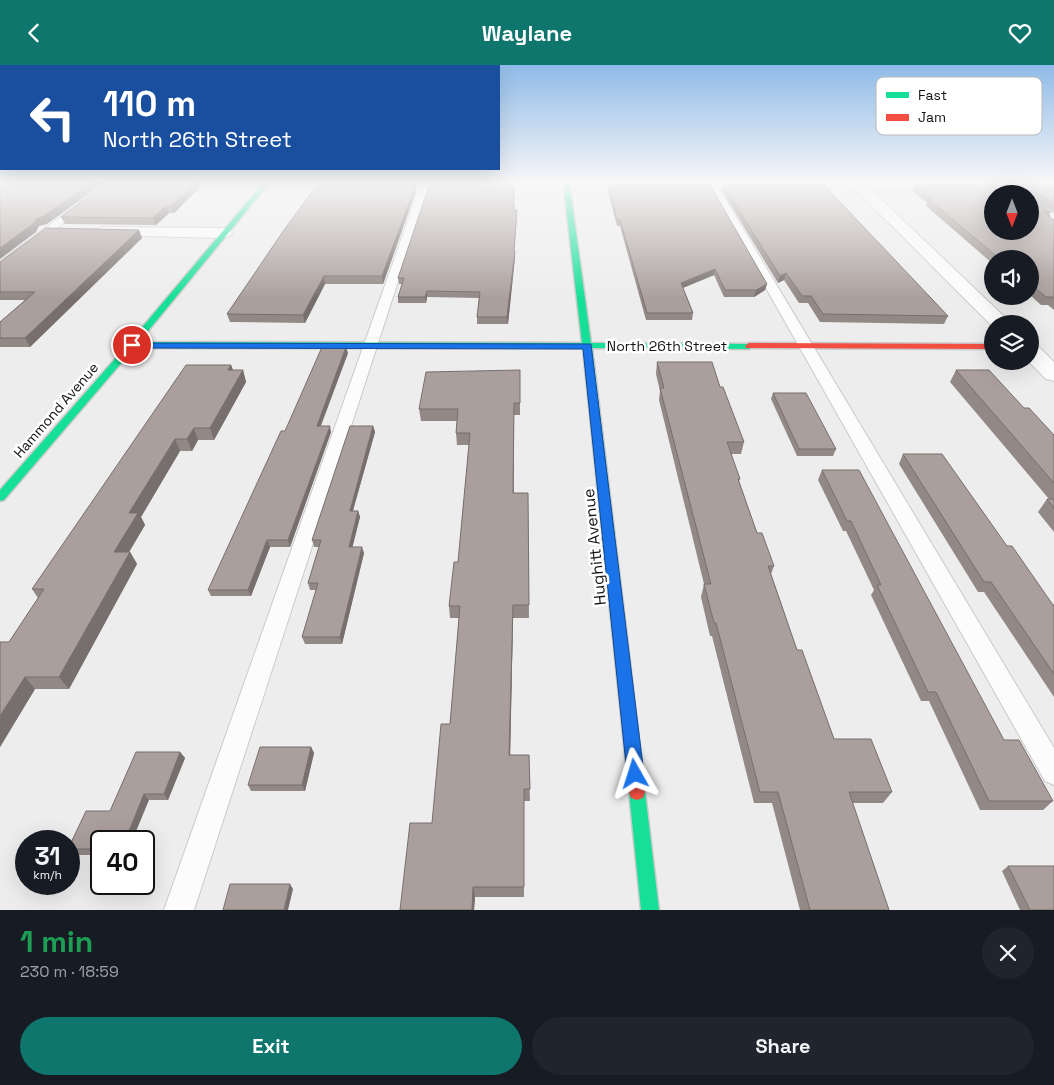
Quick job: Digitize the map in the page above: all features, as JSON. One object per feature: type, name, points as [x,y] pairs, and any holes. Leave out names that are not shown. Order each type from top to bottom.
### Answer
[{"type":"street","name":"Hammond Avenue","points":[[0,497],[132,345],[235,220]]},
{"type":"street","name":"Hughitt Avenue","points":[[571,220],[588,346],[650,910]]},
{"type":"street","points":[[895,220],[993,315]]},
{"type":"street","points":[[46,231],[224,233]]},
{"type":"street","name":"North 26th Street","points":[[132,345],[984,347]]},
{"type":"street","points":[[1039,348],[1054,347]]},
{"type":"street","points":[[1039,358],[1054,374]]},
{"type":"lane","points":[[0,266],[61,220]]},
{"type":"lane","points":[[179,910],[412,220]]},
{"type":"lane","points":[[733,220],[1054,772]]},
{"type":"building","points":[[0,220],[35,220],[33,224],[0,248]]},
{"type":"building","points":[[291,220],[403,220],[382,276],[324,276],[303,315],[227,314]]},
{"type":"building","points":[[417,220],[516,220],[515,251],[507,317],[477,317],[480,292],[427,291],[425,297],[398,297],[404,278],[398,278]]},
{"type":"building","points":[[620,220],[730,220],[767,284],[756,290],[725,290],[715,269],[681,283],[693,313],[647,313]]},
{"type":"building","points":[[745,220],[858,220],[948,316],[823,314],[811,296],[802,296],[786,273],[780,276]]},
{"type":"building","points":[[954,220],[984,220],[984,240],[1039,240],[1039,220],[1054,220],[1054,298],[1046,297],[1039,291],[1039,250],[989,250]]},
{"type":"building","points":[[46,228],[139,230],[25,338],[0,338],[0,322],[35,292],[0,292],[0,262]]},
{"type":"building","points":[[322,347],[346,347],[317,426],[330,426],[288,540],[267,540],[248,590],[208,590],[281,431],[285,431]]},
{"type":"building","points":[[657,362],[712,362],[720,387],[723,387],[744,442],[727,442],[740,479],[738,479],[757,533],[762,533],[774,566],[768,566],[797,650],[802,650],[834,739],[871,739],[892,792],[849,792],[889,910],[810,910],[778,792],[760,792],[704,584],[711,584],[660,388],[664,388]]},
{"type":"building","points":[[186,365],[231,365],[228,370],[243,370],[210,428],[194,428],[187,439],[175,439],[129,513],[138,513],[114,552],[130,552],[59,677],[25,677],[0,716],[0,642],[9,642],[44,589],[32,589]]},
{"type":"building","points":[[520,370],[520,403],[514,403],[513,493],[528,493],[529,605],[513,605],[509,755],[529,755],[530,789],[524,789],[524,887],[473,887],[472,910],[400,910],[410,823],[432,823],[441,724],[450,724],[460,606],[449,606],[454,562],[458,562],[470,433],[456,433],[458,409],[419,409],[426,372]]},
{"type":"building","points":[[956,370],[989,370],[1024,408],[1029,408],[1054,435],[1054,483]]},
{"type":"building","points":[[773,393],[806,393],[836,449],[799,449]]},
{"type":"building","points":[[350,426],[373,426],[350,511],[358,511],[349,547],[362,547],[340,637],[302,637],[318,583],[308,583],[321,540],[312,540]]},
{"type":"building","points":[[903,454],[942,454],[1007,546],[1012,546],[1054,605],[1054,674],[991,582],[984,582]]},
{"type":"building","points":[[822,470],[859,470],[1004,740],[1019,740],[1053,801],[989,801],[936,692],[928,692],[877,585],[881,585],[851,521],[847,521]]},
{"type":"building","points":[[1047,499],[1054,499],[1054,508]]},
{"type":"building","points":[[260,747],[311,747],[302,785],[248,785]]},
{"type":"building","points":[[136,752],[180,752],[164,794],[144,794],[129,830],[90,830],[90,849],[80,849],[80,830],[77,830],[86,811],[110,811]]},
{"type":"building","points":[[1008,866],[1054,866],[1054,910],[1030,910]]},
{"type":"building","points":[[230,884],[290,884],[284,910],[223,910]]},
{"type":"traffic: fast","points":[[0,497],[132,345],[235,220]]},
{"type":"traffic: fast","points":[[571,220],[619,629]]},
{"type":"traffic: fast","points":[[132,345],[749,346]]},
{"type":"traffic: fast","points":[[637,792],[650,910]]},
{"type":"traffic: jam","points":[[749,346],[984,347]]},
{"type":"traffic: jam","points":[[619,629],[637,792]]},
{"type":"route","points":[[132,345],[588,346],[635,774]]}]
